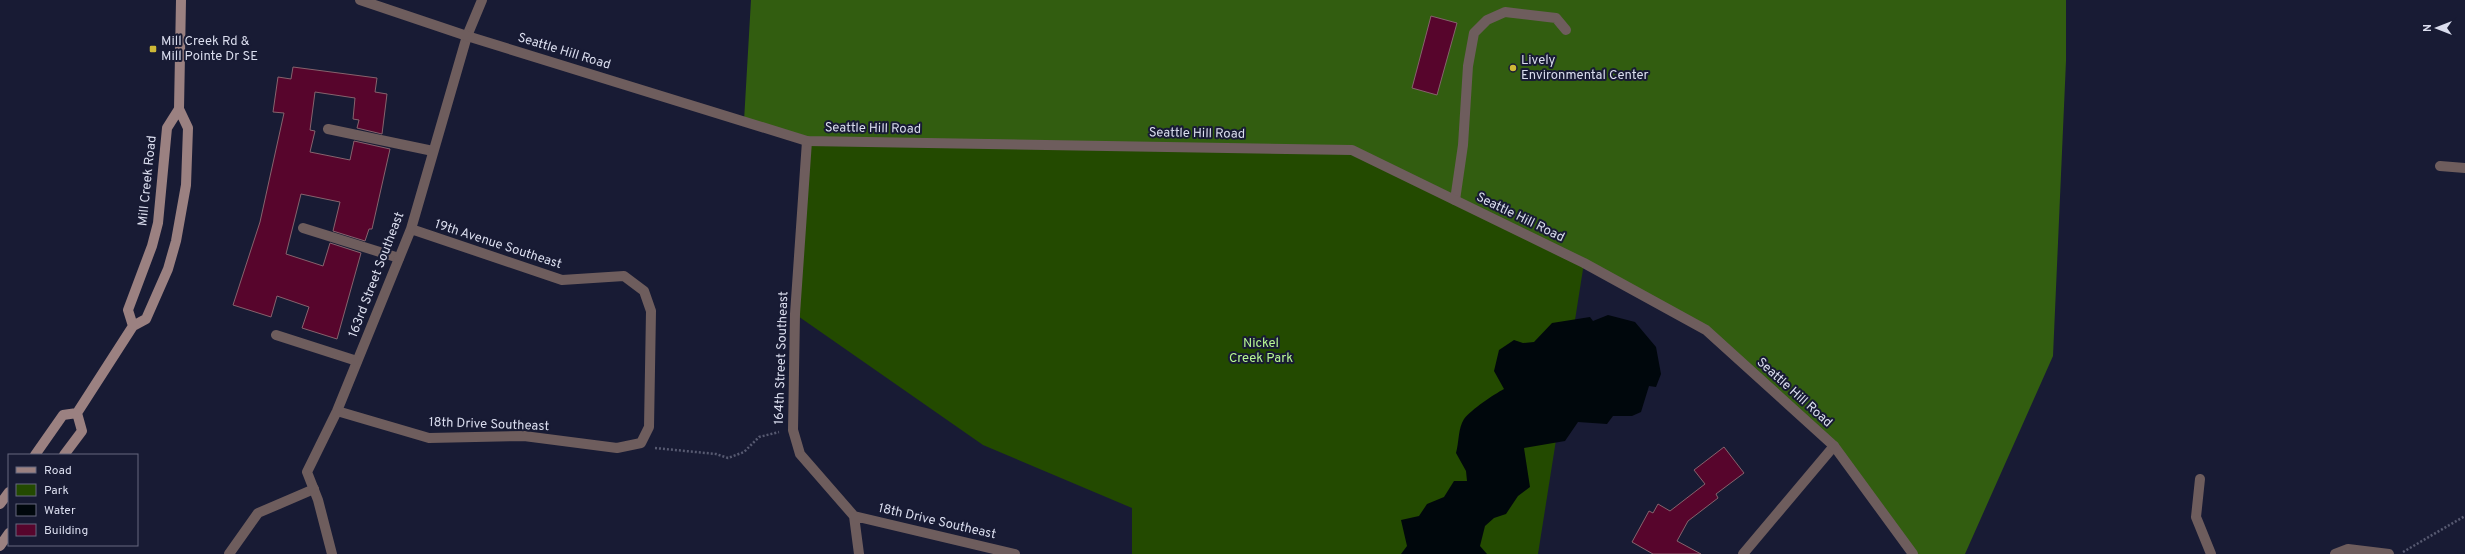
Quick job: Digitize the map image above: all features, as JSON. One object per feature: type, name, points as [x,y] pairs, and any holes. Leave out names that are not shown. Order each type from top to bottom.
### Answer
[{"type":"main road","points":[[65,454],[82,431],[77,413],[133,326],[146,319],[158,294],[176,241],[183,204],[188,156],[188,128],[179,109],[181,0]]},
{"type":"main road","name":"Mill Creek Road","points":[[133,326],[128,310],[152,246],[158,223],[167,128],[179,109]]},
{"type":"main road","points":[[36,454],[63,415],[77,413]]},
{"type":"main road","points":[[0,504],[8,493]]},
{"type":"main road","points":[[0,546],[8,534]]},
{"type":"street","name":"Seattle Hill Road","points":[[360,0],[467,36],[807,141],[1352,150],[1584,264],[1706,330],[1834,446],[1912,554]]},
{"type":"street","name":"163rd Street Southeast","points":[[332,554],[314,489],[307,472],[337,411],[411,229],[467,36],[482,0]]},
{"type":"street","points":[[1455,200],[1463,145],[1468,66],[1474,34],[1487,20],[1504,12],[1556,18],[1566,30]]},
{"type":"street","points":[[328,129],[433,151]]},
{"type":"street","name":"164th Street Southeast","points":[[807,141],[795,314],[793,430],[800,454],[854,516]]},
{"type":"street","points":[[2440,166],[2465,168]]},
{"type":"street","points":[[302,228],[399,258]]},
{"type":"street","name":"19th Avenue Southeast","points":[[411,229],[562,280],[624,276],[644,292],[651,311],[649,427],[641,443]]},
{"type":"street","points":[[276,335],[358,361]]},
{"type":"street","name":"18th Drive Southeast","points":[[337,411],[430,438],[524,436],[617,448],[641,443]]},
{"type":"street","points":[[1743,554],[1834,446]]},
{"type":"street","points":[[2200,479],[2196,517],[2211,554]]},
{"type":"street","points":[[229,554],[258,513],[314,489]]},
{"type":"street","points":[[854,516],[859,554]]},
{"type":"street","name":"18th Drive Southeast","points":[[854,516],[1015,554]]},
{"type":"street","points":[[2335,554],[2348,549],[2389,554]]},
{"type":"path","points":[[641,443],[662,450],[716,454],[728,458],[744,452],[759,437],[793,430]]},
{"type":"path","points":[[2399,554],[2465,516]]},
{"type":"green space","points":[[751,0],[2066,0],[2066,61],[2053,356],[1965,554],[1913,554],[1834,446],[1706,330],[1352,150],[807,141],[744,121]]},
{"type":"green space","name":"Nickel Creek Park","points":[[807,141],[1352,150],[1584,263],[1538,554],[1132,554],[1132,508],[983,445],[795,314]]},
{"type":"water","points":[[1608,315],[1635,322],[1656,347],[1661,374],[1656,387],[1649,386],[1641,412],[1632,416],[1613,416],[1607,424],[1578,422],[1565,441],[1524,448],[1530,487],[1518,496],[1506,514],[1494,518],[1485,526],[1480,546],[1487,554],[1401,554],[1407,546],[1401,520],[1419,516],[1427,504],[1444,497],[1454,481],[1467,481],[1466,471],[1456,453],[1461,427],[1464,419],[1472,411],[1504,389],[1494,371],[1499,350],[1514,340],[1523,343],[1534,342],[1552,323],[1590,317],[1593,321]]},
{"type":"building","points":[[1431,16],[1457,23],[1437,95],[1412,88]]},
{"type":"building","points":[[293,67],[377,78],[375,92],[387,94],[382,134],[357,128],[359,120],[353,119],[355,98],[315,92],[310,130],[315,131],[310,152],[350,160],[354,141],[390,149],[372,229],[369,229],[365,241],[333,231],[340,202],[301,194],[286,254],[323,266],[330,243],[361,253],[337,339],[302,328],[309,307],[277,296],[271,317],[233,305],[260,222],[284,113],[273,112],[278,77],[291,79]]},
{"type":"building","points":[[1724,447],[1744,473],[1716,494],[1718,498],[1688,521],[1677,541],[1701,554],[1653,554],[1632,542],[1649,511],[1653,513],[1658,504],[1670,511],[1705,484],[1694,470]]},
{"type":"place","name":"Mill Creek Rd & Mill Pointe Dr SE","points":[[153,49]]},
{"type":"place","name":"Lively Environmental Center","points":[[1513,68]]}]
